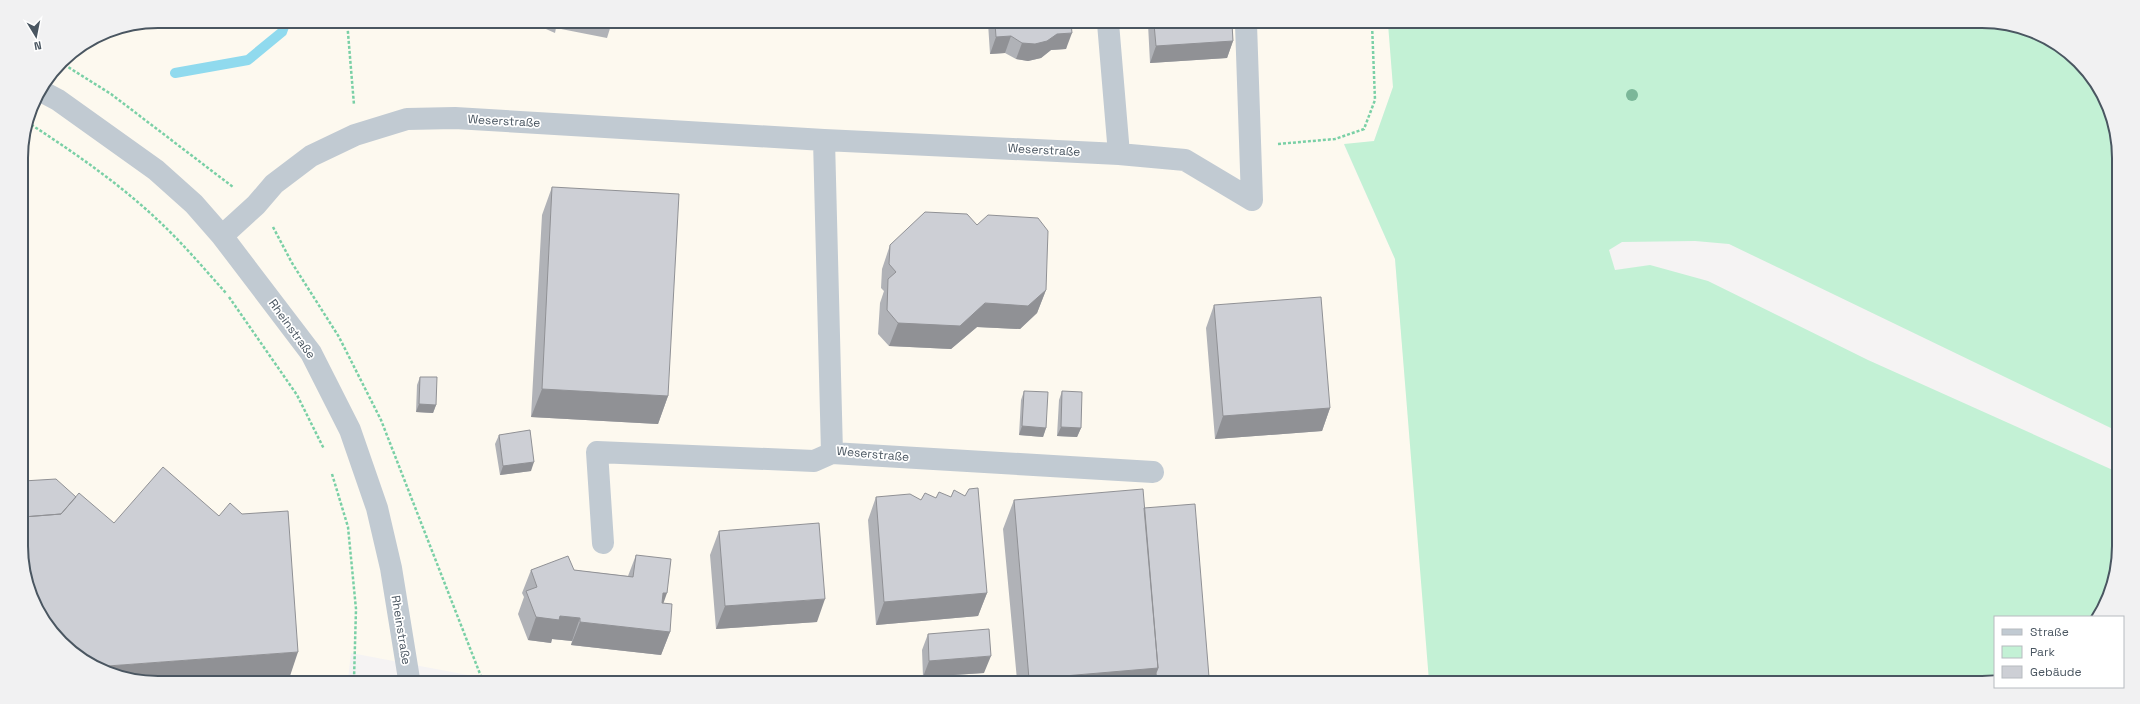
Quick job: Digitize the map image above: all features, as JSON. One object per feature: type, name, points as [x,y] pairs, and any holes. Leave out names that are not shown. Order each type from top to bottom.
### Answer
[{"type":"street","points":[[1108,28],[1119,154]]},
{"type":"street","name":"Weserstraße","points":[[222,236],[256,205],[274,184],[311,156],[363,133],[407,119],[455,118],[824,140],[1119,154],[1185,160],[1252,200],[1246,28]]},
{"type":"street","name":"Rheinstraße","points":[[45,93],[58,100],[156,170],[194,204],[222,236],[311,353],[350,430],[377,508],[391,568],[412,676]]},
{"type":"street","name":"Weserstraße","points":[[824,140],[832,453],[1153,472]]},
{"type":"street","points":[[603,543],[597,452],[814,461],[832,453]]},
{"type":"path","points":[[347,28],[352,102],[363,133]]},
{"type":"path","points":[[1274,151],[1278,144],[1335,139],[1364,129],[1375,100],[1372,28]]},
{"type":"path","points":[[32,125],[69,149],[145,209],[227,294],[297,394],[327,455]]},
{"type":"path","points":[[331,469],[348,527],[356,609],[354,676]]},
{"type":"shaded area","points":[[158,28],[1389,28],[1393,87],[1374,141],[1344,145],[1395,259],[1430,676],[473,676],[351,653],[348,676],[141,675],[124,672],[93,659],[60,632],[41,604],[30,572],[28,546],[28,149],[32,124],[45,93],[60,72],[72,60],[100,41],[132,30]]},
{"type":"green space","points":[[1388,28],[1982,28],[2016,32],[2047,45],[2061,55],[2074,66],[2095,93],[2110,132],[2112,158],[2112,429],[1729,244],[1695,241],[1622,242],[1609,250],[1615,270],[1650,265],[1708,281],[1868,360],[2112,470],[2111,563],[2108,580],[2099,604],[2091,616],[1994,616],[1994,676],[1991,676],[1429,676],[1395,259],[1344,144],[1374,141],[1393,87]]},
{"type":"building","points":[[995,28],[1072,28],[1072,33],[1057,34],[1047,41],[1035,44],[1022,43],[1011,36],[996,37]]},
{"type":"building","points":[[1154,28],[1232,28],[1233,41],[1156,46]]},
{"type":"building","points":[[552,187],[679,194],[668,396],[542,389]]},
{"type":"building","points":[[925,212],[967,214],[977,225],[988,215],[1038,218],[1048,231],[1046,290],[1028,306],[985,303],[960,326],[898,323],[887,310],[888,279],[896,272],[889,264],[890,245]]},
{"type":"building","points":[[1321,297],[1330,408],[1223,416],[1214,305]]},
{"type":"building","points":[[420,377],[437,377],[436,405],[419,404]]},
{"type":"building","points":[[1024,391],[1048,392],[1046,428],[1022,426]]},
{"type":"building","points":[[1062,391],[1082,392],[1081,428],[1061,427]]},
{"type":"building","points":[[530,430],[534,462],[503,466],[499,435]]},
{"type":"building","points":[[163,467],[219,516],[230,503],[242,514],[288,511],[298,652],[108,666],[93,659],[60,632],[41,604],[30,572],[28,517],[61,514],[79,493],[114,523]]},
{"type":"building","points":[[56,479],[76,497],[61,514],[28,517],[28,481]]},
{"type":"building","points":[[978,488],[987,593],[884,602],[876,497],[910,494],[921,500],[925,493],[936,498],[939,492],[951,497],[954,490],[965,496],[969,489]]},
{"type":"building","points":[[1143,489],[1158,668],[1064,676],[1029,676],[1014,500]]},
{"type":"building","points":[[1195,504],[1209,676],[1156,676],[1158,668],[1144,508]]},
{"type":"building","points":[[819,523],[825,599],[725,606],[719,531]]},
{"type":"building","points":[[636,555],[671,559],[667,593],[663,593],[662,603],[672,604],[670,632],[580,622],[580,618],[560,616],[559,620],[536,617],[526,591],[537,587],[531,570],[568,556],[574,570],[633,577]]},
{"type":"building","points":[[989,629],[991,656],[929,661],[928,634]]},
{"type":"waterway","points":[[175,73],[248,60],[282,32],[283,28]]}]
